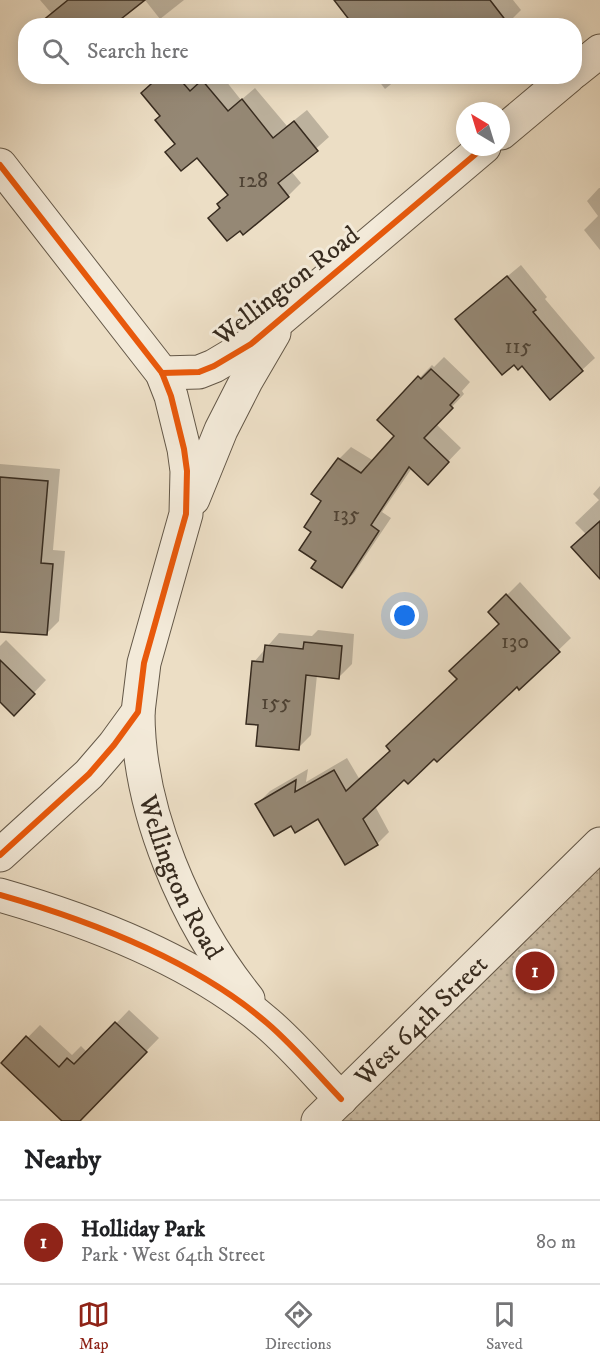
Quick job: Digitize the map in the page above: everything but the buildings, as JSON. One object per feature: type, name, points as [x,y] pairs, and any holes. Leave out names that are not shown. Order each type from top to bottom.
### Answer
[{"type":"street","points":[[582,66],[600,51]]},
{"type":"street","points":[[510,125],[559,84]]},
{"type":"street","name":"Wellington Road","points":[[329,1110],[269,1024],[233,980],[207,937],[174,873],[148,798],[138,739],[138,712],[144,663],[186,514],[187,471],[184,449],[171,396],[162,373],[199,372],[214,366],[251,344],[473,156]]},
{"type":"street","points":[[0,165],[162,373]]},
{"type":"street","points":[[186,514],[208,458],[246,381],[274,332],[299,304]]},
{"type":"street","name":"Wellington Road","points":[[0,855],[89,774],[138,712]]},
{"type":"street","name":"West 64th Street","points":[[329,1110],[600,844]]},
{"type":"street","name":"Wellington Road","points":[[0,895],[113,934],[184,967],[226,992],[269,1024]]},
{"type":"shaded area","points":[[600,844],[600,1121],[318,1121]]},
{"type":"cycle path","points":[[162,373],[199,372],[214,366],[251,344],[473,156]]},
{"type":"cycle path","points":[[0,165],[162,373],[171,396],[187,471],[186,514],[144,663],[138,712],[89,774],[0,855]]},
{"type":"cycle path","points":[[0,895],[70,917],[141,945],[208,981],[267,1023],[341,1099]]},
{"type":"place","name":"Holliday Park","points":[[535,971]]}]
